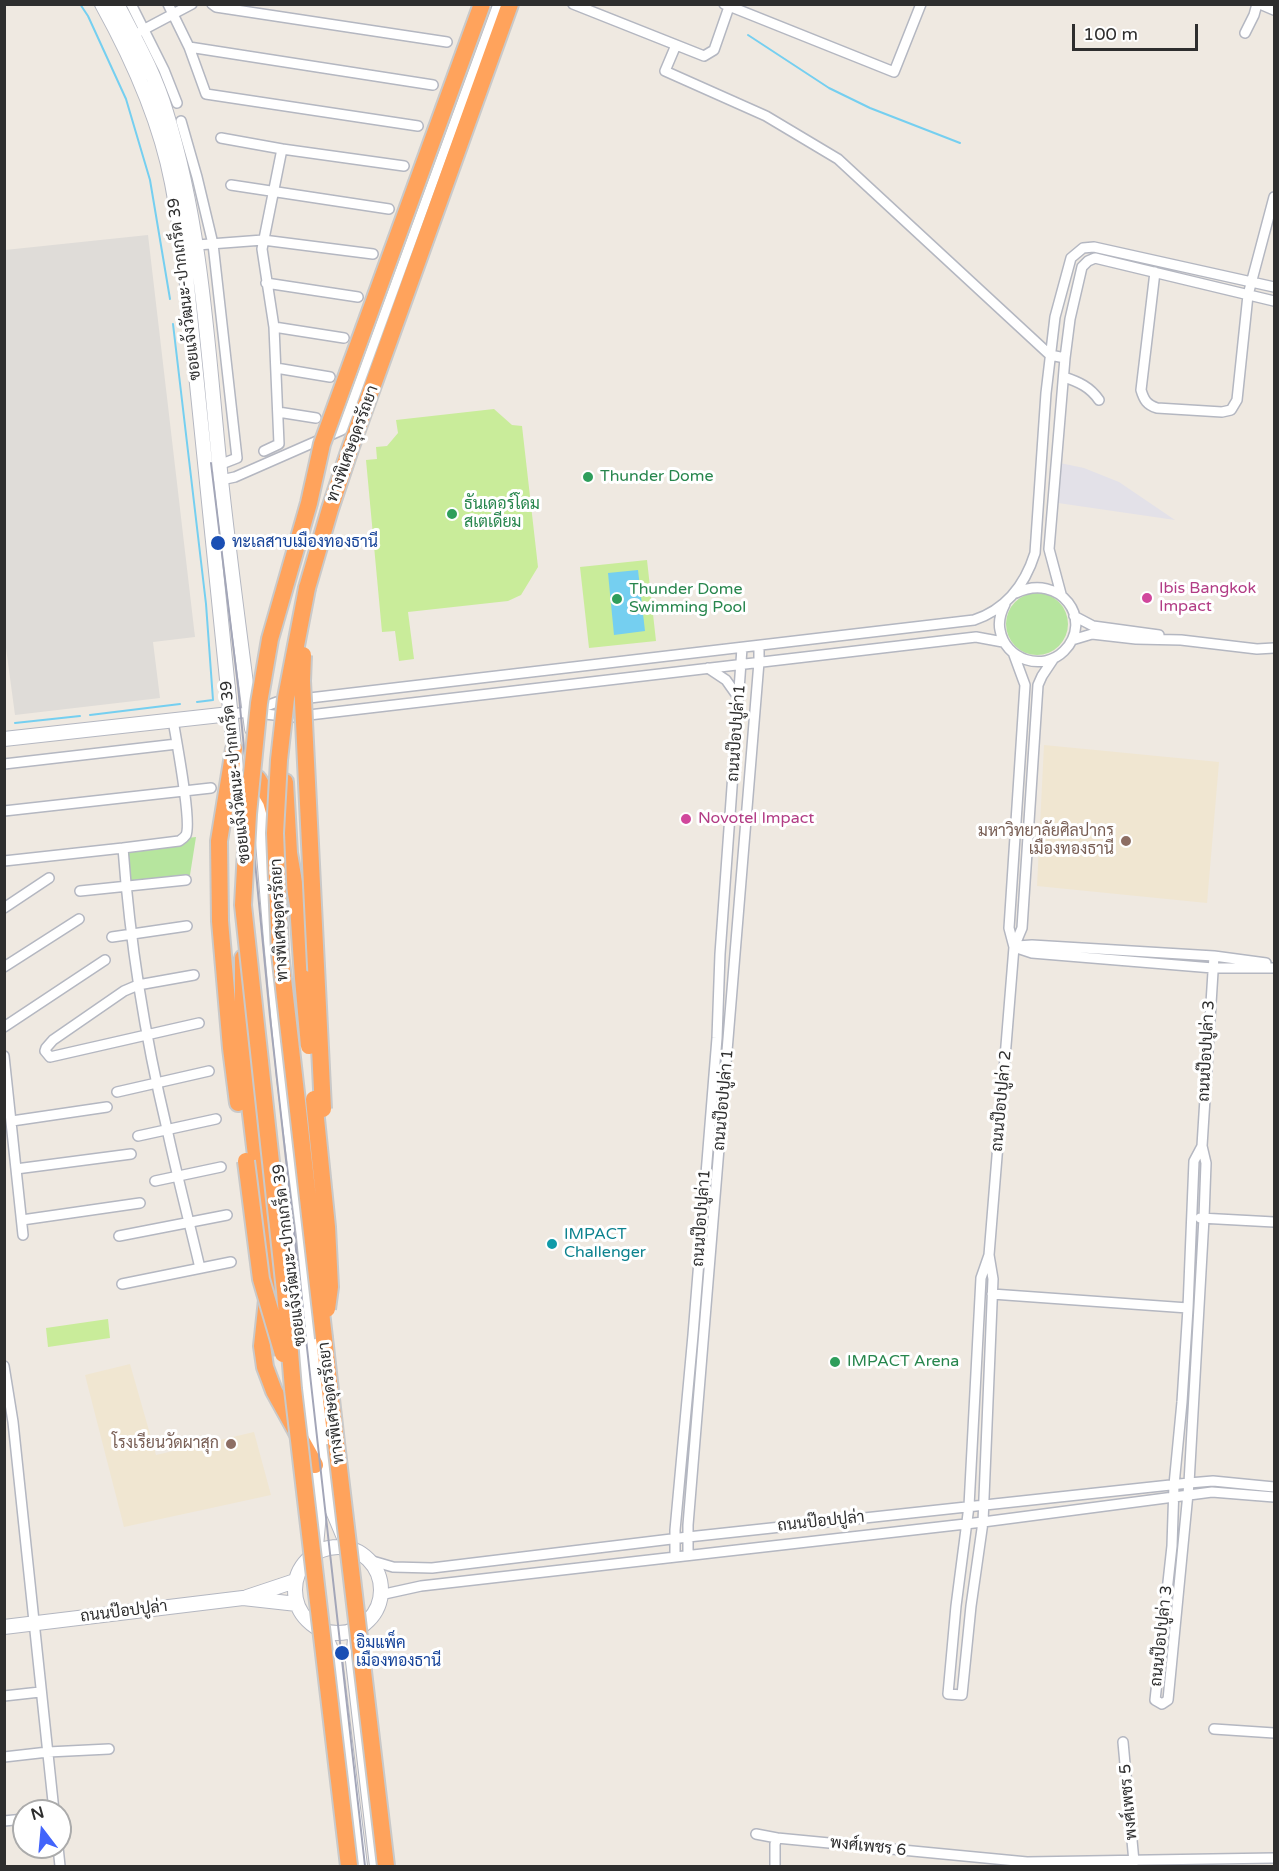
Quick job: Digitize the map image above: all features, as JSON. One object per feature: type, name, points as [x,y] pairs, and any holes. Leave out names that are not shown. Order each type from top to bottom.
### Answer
[{"type":"highway","name":"ทางพิเศษอุดรรัถยา","points":[[349,1866],[293,1389],[285,1291],[243,905],[248,814],[261,692],[270,639],[309,502],[322,444],[482,4]]},
{"type":"highway","name":"ทางพิเศษอุดรรัถยา","points":[[386,1866],[280,953],[275,833],[279,760],[286,698],[307,588],[330,508],[510,4]]},
{"type":"highway","points":[[304,1237],[325,1138],[302,681],[307,588]]},
{"type":"highway","points":[[292,717],[285,757],[285,802],[289,853],[298,905],[327,1227],[330,1287],[324,1338]]},
{"type":"highway","points":[[234,749],[219,841],[220,921],[231,1048],[261,1279],[293,1389]]},
{"type":"highway","points":[[258,779],[271,801],[289,853]]},
{"type":"highway","points":[[243,905],[243,1047],[270,1272],[262,1346],[274,1391],[315,1465]]},
{"type":"main road","name":"ซอยแจ้งวัฒนะ-ปากเกร็ด 39","points":[[102,4],[122,41],[153,113],[172,181],[183,246],[269,1080],[315,1465],[319,1513],[315,1553]]},
{"type":"main road","name":"ซอยแจ้งวัฒนะ-ปากเกร็ด 39","points":[[117,4],[139,32],[166,111],[197,244],[219,465],[258,779],[283,1067],[304,1237],[330,1504],[350,1549]]},
{"type":"main road","points":[[4,739],[230,714]]},
{"type":"main road","points":[[332,1548],[350,1549],[369,1560],[376,1570],[380,1583],[380,1595],[374,1613],[360,1626],[348,1632],[335,1633],[311,1624],[303,1615],[297,1604],[295,1581],[302,1565],[315,1553],[332,1548]]},
{"type":"main road","points":[[243,1599],[295,1581]]},
{"type":"main road","points":[[243,1599],[297,1604]]},
{"type":"main road","name":"ถนนป๊อปปูล่า","points":[[4,1627],[243,1599]]},
{"type":"main road","points":[[360,1626],[355,1640],[353,1661],[377,1866]]},
{"type":"main road","points":[[322,1630],[335,1659],[360,1866]]},
{"type":"street","points":[[131,4],[139,32],[164,70],[177,103]]},
{"type":"street","points":[[139,32],[171,9],[192,4]]},
{"type":"street","points":[[212,4],[216,7],[447,42]]},
{"type":"street","points":[[221,480],[236,477],[342,430],[498,4]]},
{"type":"street","points":[[573,4],[704,56],[714,50],[728,6],[894,72],[921,4]]},
{"type":"street","points":[[1245,33],[1258,4],[1275,10]]},
{"type":"street","points":[[171,9],[189,47],[206,94],[418,126]]},
{"type":"street","points":[[676,45],[665,71],[766,116],[838,159],[1050,355],[1065,358]]},
{"type":"street","points":[[189,47],[432,85]]},
{"type":"street","points":[[181,121],[213,244],[237,458],[219,465]]},
{"type":"street","points":[[221,138],[404,166]]},
{"type":"street","points":[[264,451],[279,444],[273,327],[262,249],[282,149]]},
{"type":"street","points":[[231,184],[389,209]]},
{"type":"street","points":[[1155,272],[1141,390],[1148,405],[1157,408],[1222,412],[1231,410],[1235,405],[1248,295],[1275,197]]},
{"type":"street","points":[[197,244],[263,240],[373,254]]},
{"type":"street","points":[[250,712],[277,702],[974,620],[986,616],[1005,604],[1014,594],[1029,571],[1035,553],[1050,355],[1055,317],[1071,258],[1083,248],[1094,247],[1275,287]]},
{"type":"street","points":[[1083,248],[1088,261]]},
{"type":"street","points":[[1061,594],[1049,549],[1065,358],[1072,308],[1082,267],[1095,258],[1275,301]]},
{"type":"street","points":[[266,283],[358,297]]},
{"type":"street","points":[[273,327],[344,338]]},
{"type":"street","points":[[276,368],[330,376]]},
{"type":"street","points":[[1064,377],[1084,385],[1099,400]]},
{"type":"street","points":[[278,412],[315,418]]},
{"type":"street","points":[[1041,479],[1055,480]]},
{"type":"street","points":[[1005,604],[999,623],[1004,642],[1014,655],[1027,661],[1041,662],[1054,658],[1064,651],[1072,640],[1075,628],[1070,604],[1061,594],[1050,588],[1039,586],[1014,594]]},
{"type":"street","points":[[1074,616],[1094,626],[1137,630],[1180,640]]},
{"type":"street","points":[[1072,640],[1092,634],[1136,639],[1180,640],[1257,649],[1275,648]]},
{"type":"street","points":[[230,714],[250,712],[292,717],[976,637],[1004,642]]},
{"type":"street","name":"ถนนป๊อปปูล่า 1","points":[[688,1554],[759,646]]},
{"type":"street","name":"ถนนป๊อปปูล่า1","points":[[675,1556],[674,1538],[717,1038],[720,954],[742,648]]},
{"type":"street","name":"ถนนป๊อปปูล่า 2","points":[[1014,655],[1025,685],[1009,928],[1014,947]]},
{"type":"street","name":"ถนนป๊อปปูล่า 2","points":[[989,1255],[981,1278],[968,1523],[956,1606],[948,1694],[962,1695],[983,1522],[993,1279],[989,1255],[1014,947],[1022,928],[1038,684],[1054,658]]},
{"type":"street","points":[[708,668],[726,680],[734,688],[739,699]]},
{"type":"street","points":[[4,861],[179,841],[185,836],[187,828],[184,790],[173,720]]},
{"type":"street","points":[[4,764],[177,744]]},
{"type":"street","points":[[4,811],[212,788]]},
{"type":"street","points":[[123,848],[138,985],[147,1036],[200,1268]]},
{"type":"street","points":[[4,908],[49,878]]},
{"type":"street","points":[[80,891],[186,880]]},
{"type":"street","points":[[4,967],[79,919]]},
{"type":"street","points":[[112,938],[187,926]]},
{"type":"street","points":[[1014,947],[1032,945],[1214,956],[1275,966]]},
{"type":"street","points":[[1014,947],[1032,953],[1213,968],[1275,966]]},
{"type":"street","name":"ถนนป๊อปปูล่า 3","points":[[1202,1146],[1194,1161],[1188,1308],[1173,1497],[1172,1546],[1155,1700],[1162,1704],[1168,1700],[1189,1483],[1204,1218],[1206,1163],[1202,1146],[1214,956]]},
{"type":"street","points":[[4,1027],[105,960]]},
{"type":"street","points":[[194,975],[138,985],[124,991],[53,1040],[45,1051],[50,1057],[199,1023]]},
{"type":"street","points":[[4,1056],[7,1103],[12,1121],[23,1235]]},
{"type":"street","points":[[117,1092],[209,1071]]},
{"type":"street","points":[[12,1121],[107,1107]]},
{"type":"street","points":[[138,1136],[216,1119]]},
{"type":"street","points":[[16,1169],[131,1154]]},
{"type":"street","points":[[155,1181],[221,1167]]},
{"type":"street","points":[[22,1220],[140,1203]]},
{"type":"street","points":[[119,1236],[227,1215]]},
{"type":"street","points":[[1191,1217],[1275,1222]]},
{"type":"street","points":[[122,1284],[231,1262]]},
{"type":"street","points":[[992,1294],[1188,1308]]},
{"type":"street","points":[[4,1366],[13,1422],[53,1799]]},
{"type":"street","points":[[976,1383],[988,1384]]},
{"type":"street","name":"ถนนป๊อปปูล่า","points":[[369,1560],[393,1567],[432,1568],[674,1538],[1189,1483],[1213,1481],[1275,1487]]},
{"type":"street","points":[[983,1522],[1212,1492],[1275,1497]]},
{"type":"street","name":"ถนนป๊อปปูล่า","points":[[380,1595],[421,1586],[983,1522]]},
{"type":"street","points":[[1172,1546],[1183,1546]]},
{"type":"street","points":[[956,1606],[971,1606]]},
{"type":"street","points":[[1163,1625],[1175,1634]]},
{"type":"street","points":[[4,1696],[40,1692]]},
{"type":"street","points":[[1214,1729],[1275,1733]]},
{"type":"street","name":"พงศ์เพชร 5","points":[[1123,1742],[1134,1862]]},
{"type":"street","points":[[4,1757],[109,1749]]},
{"type":"street","name":"พงศ์เพชร 6","points":[[756,1834],[1027,1864],[1264,1863],[1275,1858]]},
{"type":"street","points":[[775,1866],[777,1838]]},
{"type":"shaded area","points":[[148,235],[195,637],[153,642],[160,698],[15,715],[4,633],[5,250]]},
{"type":"shaded area","points":[[1060,463],[1084,468],[1119,482],[1175,520],[1058,503]]},
{"type":"shaded area","name":"มหาวิทยาลัยศิลปากร เมืองทองธานี","points":[[1044,745],[1219,762],[1207,903],[1037,886]]},
{"type":"shaded area","name":"โรงเรียนวัดผาสุก","points":[[130,1364],[156,1455],[254,1432],[271,1495],[124,1527],[85,1375]]},
{"type":"green space","name":"ธันเดอร์โดม สเตเดียม","points":[[494,409],[512,425],[522,426],[538,567],[521,595],[508,601],[408,612],[414,659],[399,661],[395,631],[382,632],[366,460],[377,459],[376,447],[387,446],[398,433],[396,420]]},
{"type":"green space","name":"Thunder Dome Swimming Pool","points":[[647,560],[656,641],[589,648],[580,567]]},
{"type":"green space","points":[[1037,593],[1049,595],[1059,602],[1066,612],[1068,624],[1066,636],[1059,646],[1049,653],[1037,655],[1025,653],[1015,646],[1008,636],[1006,624],[1008,612],[1015,602],[1025,595]]},
{"type":"green space","points":[[196,837],[190,875],[130,882],[127,845]]},
{"type":"green space","points":[[108,1319],[110,1338],[48,1347],[46,1328]]},
{"type":"water","points":[[638,570],[645,631],[614,635],[608,573]]},
{"type":"waterway","points":[[80,4],[88,16],[126,99],[150,180],[170,299]]},
{"type":"waterway","points":[[748,35],[829,88],[870,108],[960,143]]},
{"type":"waterway","points":[[173,324],[206,604],[213,700],[197,702]]},
{"type":"waterway","points":[[90,715],[180,704]]},
{"type":"waterway","points":[[15,723],[80,716]]},
{"type":"railway","points":[[211,463],[238,686],[270,1017],[365,1866]]},
{"type":"place","name":"Thunder Dome","points":[[588,477]]},
{"type":"place","name":"ธันเดอร์โดม สเตเดียม","points":[[452,514]]},
{"type":"place","name":"ทะเลสาบเมืองทองธานี","points":[[218,543]]},
{"type":"place","name":"Ibis Bangkok Impact","points":[[1147,598]]},
{"type":"place","name":"Thunder Dome Swimming Pool","points":[[617,599]]},
{"type":"place","name":"Novotel Impact","points":[[686,819]]},
{"type":"place","name":"มหาวิทยาลัยศิลปากร เมืองทองธานี","points":[[1126,841]]},
{"type":"place","name":"IMPACT Challenger","points":[[552,1244]]},
{"type":"place","name":"IMPACT Arena","points":[[835,1362]]},
{"type":"place","name":"โรงเรียนวัดผาสุก","points":[[231,1444]]},
{"type":"place","name":"อิมแพ็ค เมืองทองธานี","points":[[342,1653]]}]
